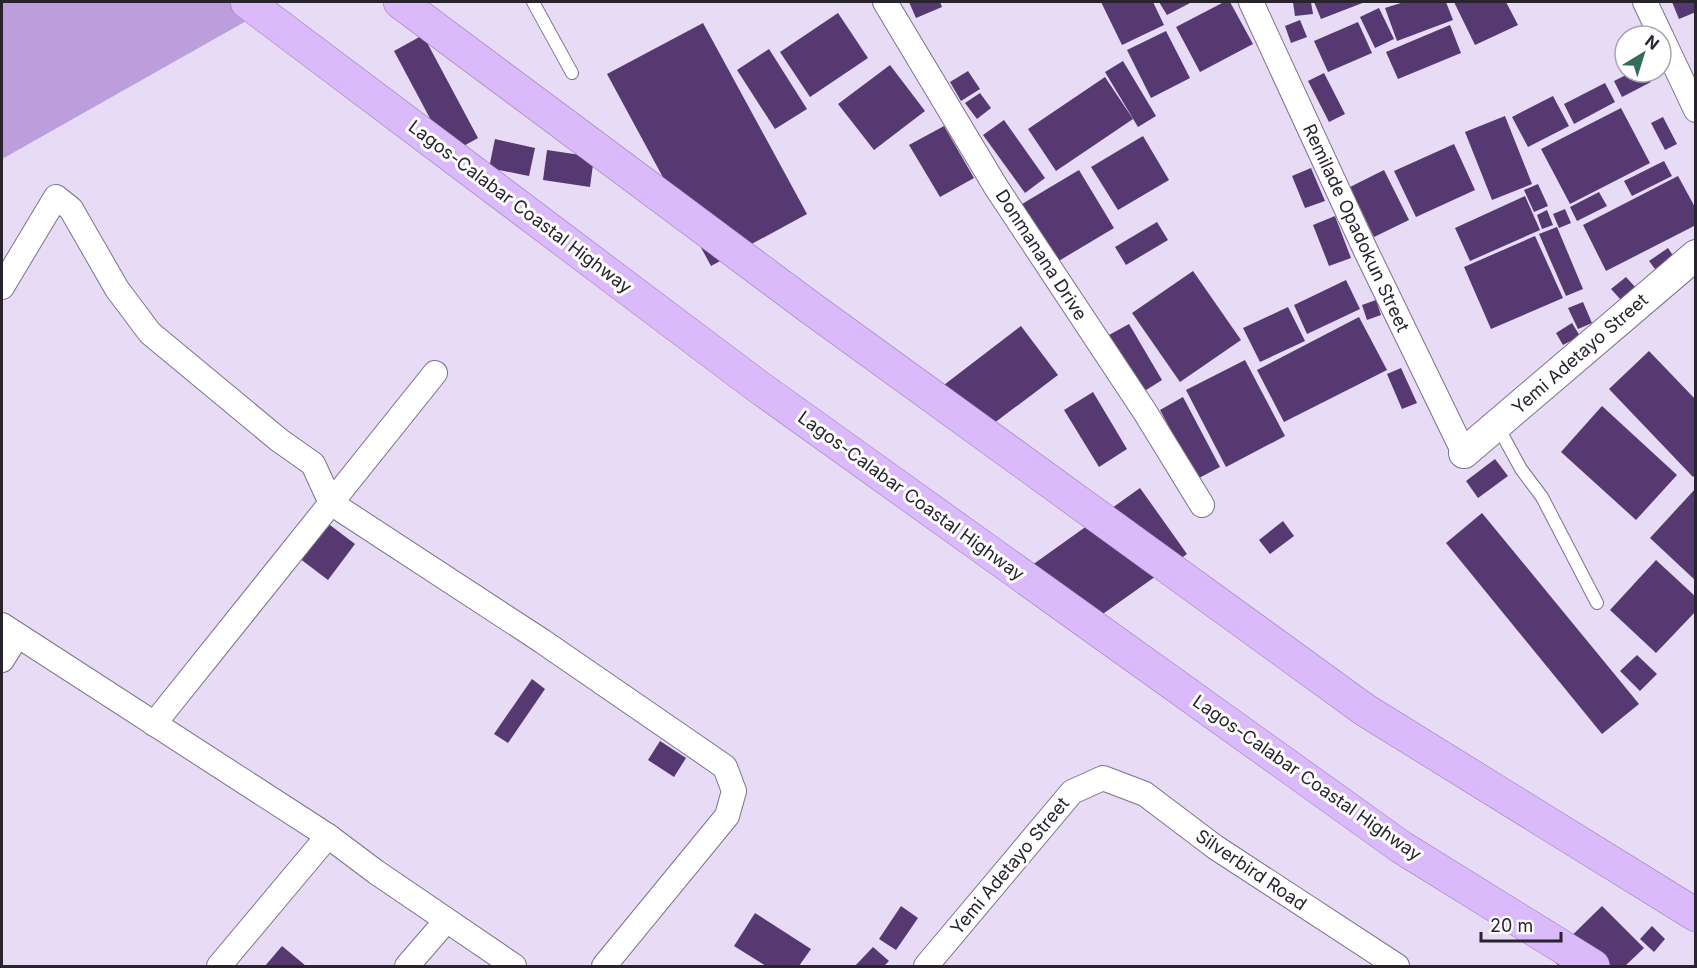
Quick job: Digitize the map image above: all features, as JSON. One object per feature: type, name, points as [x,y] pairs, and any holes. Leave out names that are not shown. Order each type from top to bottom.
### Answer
[{"type":"highway","name":"Lagos-Calabar Coastal Highway","points":[[247,2],[756,385],[1401,847],[1593,966]]},
{"type":"highway","points":[[400,2],[818,313],[1365,710],[1695,915]]},
{"type":"street","name":"Donmanana Drive","points":[[885,2],[996,188],[1145,412],[1202,505]]},
{"type":"street","name":"Remilade Opadokun Street","points":[[1251,2],[1365,249],[1464,453]]},
{"type":"street","points":[[1645,2],[1655,24]]},
{"type":"street","points":[[1673,62],[1695,110]]},
{"type":"street","points":[[2,287],[56,197],[71,209],[117,289],[150,333],[279,440],[313,464],[331,503],[542,641],[725,767],[734,791],[727,816],[604,966]]},
{"type":"street","name":"Yemi Adetayo Street","points":[[1464,453],[1695,255]]},
{"type":"street","points":[[154,724],[435,372]]},
{"type":"street","points":[[2,660],[9,631],[328,836],[446,921],[514,966]]},
{"type":"street","name":"Yemi Adetayo Street","points":[[926,966],[1072,792],[1103,778]]},
{"type":"street","name":"Silverbird Road","points":[[1103,778],[1145,794],[1215,847],[1397,966]]},
{"type":"street","points":[[219,966],[328,836]]},
{"type":"street","points":[[407,966],[446,921]]},
{"type":"lane","points":[[532,2],[572,73]]},
{"type":"lane","points":[[1497,425],[1521,469],[1542,497],[1597,603]]},
{"type":"shaded area","points":[[2,2],[280,2],[2,159]]},
{"type":"building","points":[[909,2],[940,2],[942,7],[916,18]]},
{"type":"building","points":[[1101,2],[1153,2],[1164,25],[1122,45]]},
{"type":"building","points":[[1159,2],[1192,2],[1167,15]]},
{"type":"building","points":[[1224,2],[1230,2],[1253,44],[1200,72],[1176,27]]},
{"type":"building","points":[[1293,2],[1311,2],[1313,14],[1295,16]]},
{"type":"building","points":[[1314,2],[1365,2],[1321,19]]},
{"type":"building","points":[[1404,2],[1446,2],[1453,20],[1397,41],[1385,8]]},
{"type":"building","points":[[1454,2],[1506,2],[1518,25],[1475,45]]},
{"type":"building","points":[[1672,2],[1696,2],[1696,12],[1679,19]]},
{"type":"building","points":[[1379,8],[1394,39],[1375,48],[1360,17]]},
{"type":"building","points":[[838,13],[868,58],[810,97],[780,52]]},
{"type":"building","points":[[1300,20],[1307,37],[1291,43],[1285,26]]},
{"type":"building","points":[[1358,22],[1372,53],[1328,72],[1314,41]]},
{"type":"building","points":[[703,23],[807,214],[711,266],[607,74]]},
{"type":"building","points":[[1450,25],[1461,53],[1398,79],[1386,52]]},
{"type":"building","points":[[1166,31],[1190,78],[1151,98],[1127,50]]},
{"type":"building","points":[[423,35],[478,138],[449,154],[394,51]]},
{"type":"building","points":[[769,49],[807,109],[775,129],[737,70]]},
{"type":"building","points":[[1123,61],[1156,116],[1138,127],[1105,72]]},
{"type":"building","points":[[890,65],[925,111],[874,150],[838,104]]},
{"type":"building","points":[[968,71],[980,89],[961,101],[950,82]]},
{"type":"building","points":[[1324,73],[1345,114],[1329,122],[1308,81]]},
{"type":"building","points":[[1105,77],[1133,119],[1056,171],[1028,129]]},
{"type":"building","points":[[1605,83],[1615,102],[1574,124],[1564,104]]},
{"type":"building","points":[[1616,84],[1647,84],[1622,97]]},
{"type":"building","points":[[980,93],[991,108],[977,119],[965,103]]},
{"type":"building","points":[[1553,96],[1569,126],[1528,147],[1512,117]]},
{"type":"building","points":[[1621,108],[1650,163],[1570,204],[1541,149]]},
{"type":"building","points":[[1505,116],[1532,184],[1492,200],[1465,132]]},
{"type":"building","points":[[1663,117],[1677,144],[1665,150],[1651,123]]},
{"type":"building","points":[[1004,120],[1045,178],[1025,193],[983,135]]},
{"type":"building","points":[[944,126],[974,178],[940,197],[909,145]]},
{"type":"building","points":[[1143,136],[1169,180],[1118,210],[1091,167]]},
{"type":"building","points":[[495,139],[535,148],[529,176],[489,168]]},
{"type":"building","points":[[1454,144],[1475,190],[1416,217],[1394,171]]},
{"type":"building","points":[[547,150],[594,157],[590,187],[543,180]]},
{"type":"building","points":[[1664,161],[1672,176],[1632,196],[1624,181]]},
{"type":"building","points":[[1311,168],[1325,201],[1305,208],[1292,176]]},
{"type":"building","points":[[1079,170],[1114,228],[1057,262],[1022,204]]},
{"type":"building","points":[[1384,170],[1409,220],[1374,237],[1350,187]]},
{"type":"building","points":[[1678,176],[1696,209],[1696,225],[1606,271],[1583,225]]},
{"type":"building","points":[[1538,184],[1548,206],[1534,212],[1524,190]]},
{"type":"building","points":[[1599,192],[1607,206],[1577,221],[1570,207]]},
{"type":"building","points":[[1525,196],[1540,230],[1470,261],[1455,228]]},
{"type":"building","points":[[1565,209],[1571,223],[1559,228],[1553,214]]},
{"type":"building","points":[[1547,210],[1553,225],[1542,229],[1537,215]]},
{"type":"building","points":[[1335,216],[1351,258],[1329,266],[1313,225]]},
{"type":"building","points":[[1157,222],[1168,240],[1126,265],[1115,247]]},
{"type":"building","points":[[1557,227],[1583,289],[1566,296],[1539,234]]},
{"type":"building","points":[[1535,236],[1563,298],[1491,329],[1464,267]]},
{"type":"building","points":[[1668,248],[1674,257],[1655,269],[1649,261]]},
{"type":"building","points":[[1193,271],[1241,340],[1180,382],[1132,313]]},
{"type":"building","points":[[1626,277],[1636,288],[1621,300],[1611,289]]},
{"type":"building","points":[[1346,280],[1360,309],[1307,334],[1294,305]]},
{"type":"building","points":[[1376,300],[1381,315],[1367,320],[1362,305]]},
{"type":"building","points":[[1583,302],[1592,323],[1578,329],[1568,308]]},
{"type":"building","points":[[1288,307],[1305,341],[1260,362],[1243,328]]},
{"type":"building","points":[[1359,317],[1387,370],[1284,422],[1257,370]]},
{"type":"building","points":[[1572,323],[1580,336],[1563,345],[1556,333]]},
{"type":"building","points":[[1129,324],[1162,380],[1143,392],[1109,335]]},
{"type":"building","points":[[1021,326],[1058,375],[977,436],[940,388]]},
{"type":"building","points":[[1649,351],[1696,400],[1696,474],[1693,477],[1609,389]]},
{"type":"building","points":[[1245,360],[1285,436],[1226,467],[1186,390]]},
{"type":"building","points":[[1401,368],[1417,403],[1402,409],[1387,374]]},
{"type":"building","points":[[1093,392],[1127,449],[1099,467],[1064,410]]},
{"type":"building","points":[[1183,397],[1220,467],[1197,479],[1160,410]]},
{"type":"building","points":[[1602,406],[1677,475],[1636,520],[1561,452]]},
{"type":"building","points":[[1495,459],[1508,476],[1478,498],[1466,481]]},
{"type":"building","points":[[1140,488],[1187,554],[1076,633],[1028,568]]},
{"type":"building","points":[[1696,488],[1696,581],[1650,538]]},
{"type":"building","points":[[1482,513],[1639,704],[1602,734],[1446,543]]},
{"type":"building","points":[[1283,521],[1294,536],[1270,554],[1259,540]]},
{"type":"building","points":[[326,522],[355,544],[328,580],[299,558]]},
{"type":"building","points":[[1656,560],[1696,597],[1696,611],[1656,653],[1610,610]]},
{"type":"building","points":[[1637,655],[1657,674],[1640,691],[1620,671]]},
{"type":"building","points":[[532,679],[545,689],[508,743],[494,734]]},
{"type":"building","points":[[660,741],[686,758],[674,777],[648,760]]},
{"type":"building","points":[[901,906],[918,918],[896,950],[879,939]]},
{"type":"building","points":[[1602,906],[1644,948],[1625,966],[1559,966],[1550,957]]},
{"type":"building","points":[[755,913],[811,949],[799,966],[766,966],[734,946]]},
{"type":"building","points":[[1652,926],[1665,939],[1654,952],[1640,939]]},
{"type":"building","points":[[282,946],[306,966],[265,966]]},
{"type":"building","points":[[873,947],[889,961],[884,966],[855,966]]}]
